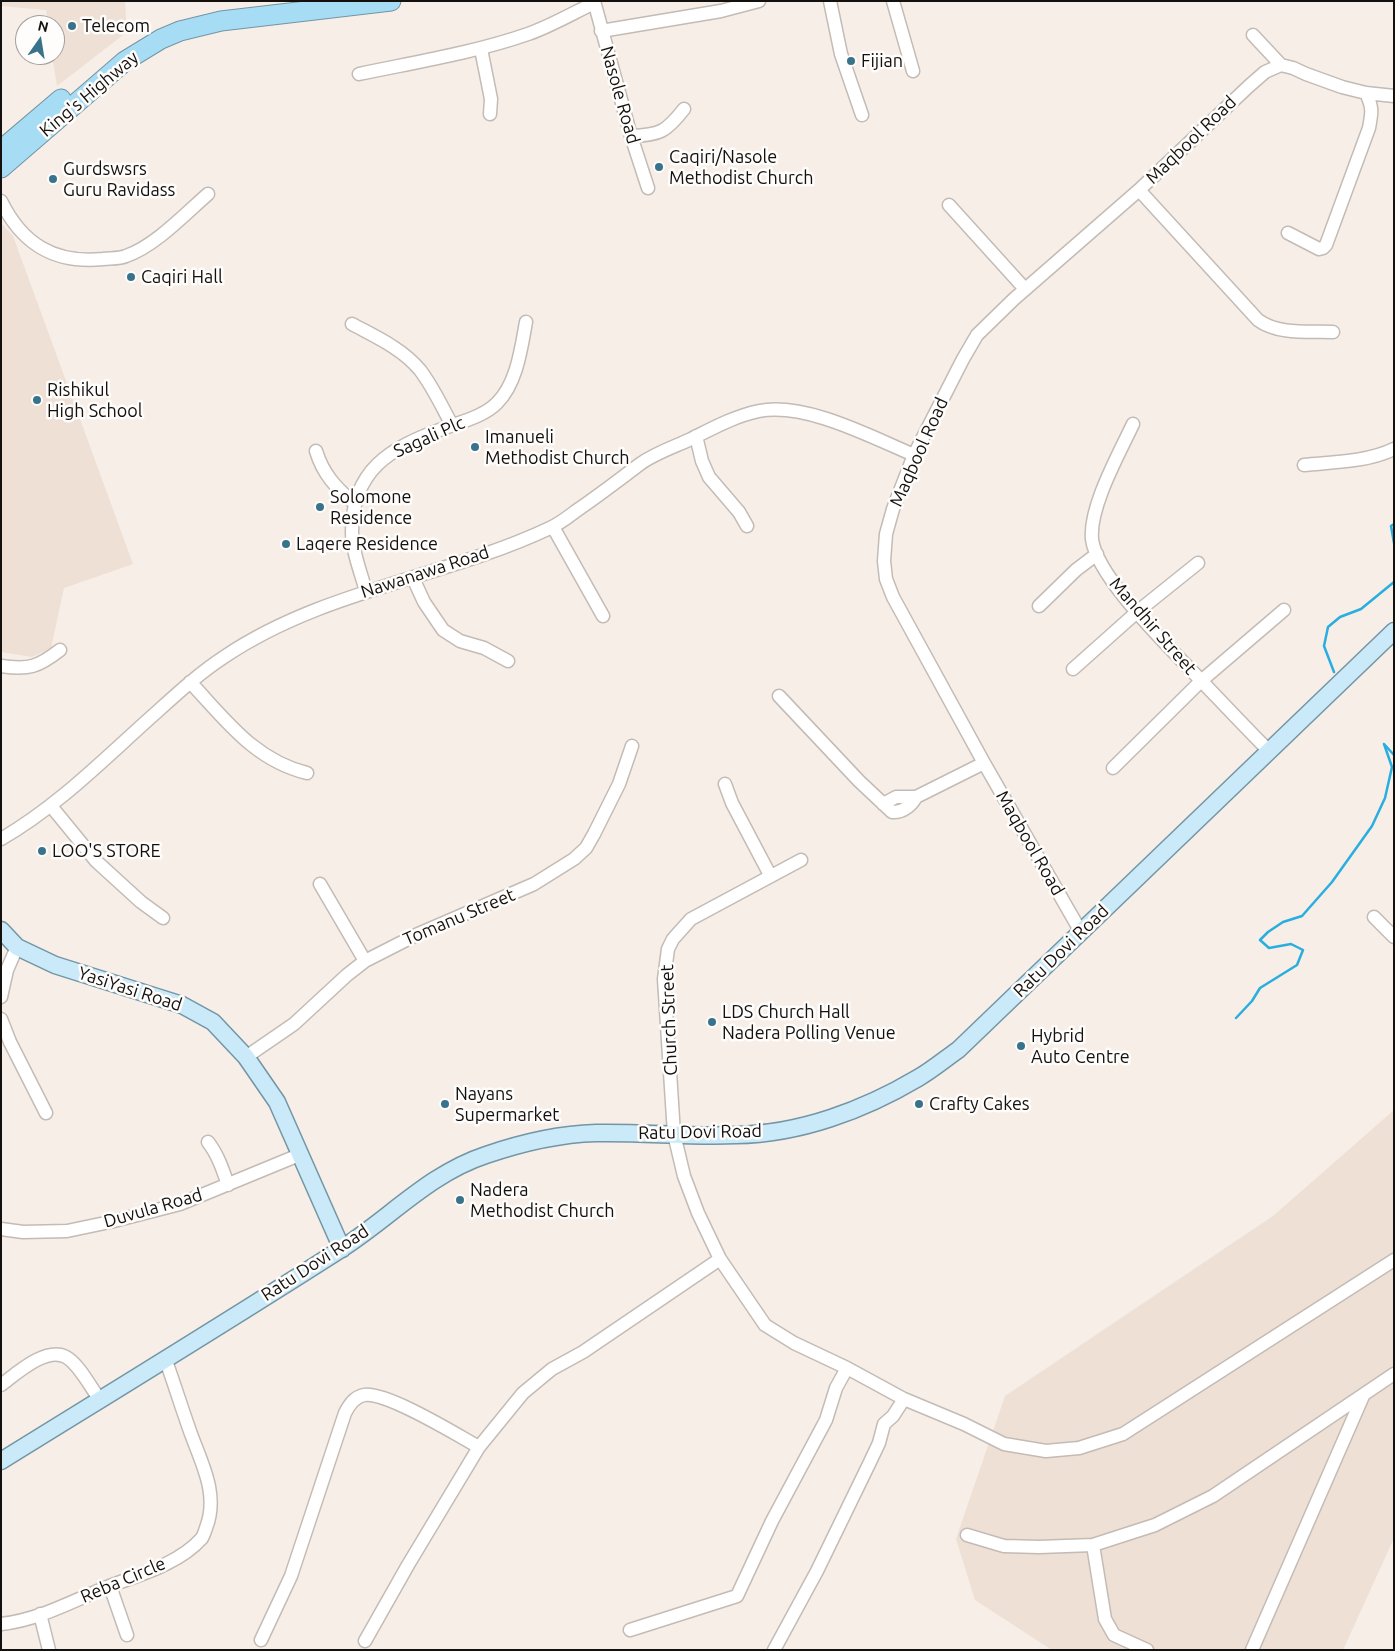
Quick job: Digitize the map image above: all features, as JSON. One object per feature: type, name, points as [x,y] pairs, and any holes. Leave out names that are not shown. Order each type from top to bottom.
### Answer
[{"type":"highway","name":"King's Highway","points":[[1,150],[102,65],[136,40],[157,29],[176,21],[221,12],[315,1]]},
{"type":"highway","name":"King's Highway","points":[[1,168],[120,66],[161,39],[180,31],[221,21],[391,1]]},
{"type":"main road","name":"Ratu Dovi Road","points":[[1,1461],[342,1249],[422,1188],[451,1171],[483,1156],[539,1140],[594,1133],[738,1135],[787,1129],[843,1114],[879,1099],[919,1077],[958,1050],[1394,631]]},
{"type":"main road","name":"YasiYasi Road","points":[[1,930],[17,947],[55,965],[182,1004],[213,1022],[246,1057],[276,1102],[342,1249]]},
{"type":"street","points":[[601,31],[721,11],[759,1]]},
{"type":"street","points":[[830,1],[841,54],[862,115]]},
{"type":"street","points":[[893,1],[913,71]]},
{"type":"street","points":[[359,74],[481,49],[530,33],[594,2]]},
{"type":"street","name":"Nasole Road","points":[[594,2],[631,136],[648,188]]},
{"type":"street","points":[[1253,35],[1281,65],[1342,87],[1366,93],[1394,96]]},
{"type":"street","points":[[481,49],[491,99],[490,114]]},
{"type":"street","name":"Maqbool Road","points":[[1081,932],[984,763],[893,597],[886,579],[884,561],[886,534],[893,509],[914,455],[977,335],[1026,289],[1139,190],[1249,86],[1265,72],[1281,65]]},
{"type":"street","points":[[1288,234],[1319,248],[1323,248],[1326,245],[1369,128],[1372,105],[1366,93]]},
{"type":"street","points":[[631,136],[648,136],[666,130],[684,109]]},
{"type":"street","points":[[1139,190],[1258,320],[1275,329],[1333,332]]},
{"type":"street","points":[[1,201],[10,219],[25,236],[43,250],[58,256],[89,260],[125,256],[155,240],[208,194]]},
{"type":"street","points":[[949,205],[1026,289]]},
{"type":"street","name":"Sagali Plc","points":[[366,591],[352,533],[354,503],[362,485],[383,458],[396,448],[489,411],[507,391],[519,357],[526,322]]},
{"type":"street","points":[[352,324],[400,352],[420,370],[452,425]]},
{"type":"street","name":"Nawanawa Road","points":[[1,839],[51,806],[190,682],[259,634],[366,591],[413,578],[553,527],[643,462],[740,416],[762,411],[797,412],[828,419],[914,455]]},
{"type":"street","name":"Mandhir Street","points":[[1132,424],[1101,494],[1093,522],[1092,539],[1097,554],[1106,572],[1137,612],[1269,751]]},
{"type":"street","points":[[696,436],[702,461],[709,477],[739,512],[747,526]]},
{"type":"street","points":[[1304,464],[1360,459],[1394,449]]},
{"type":"street","points":[[316,451],[320,464],[328,478],[340,492],[354,503]]},
{"type":"street","points":[[553,527],[603,616]]},
{"type":"street","points":[[1040,606],[1076,570],[1097,554]]},
{"type":"street","points":[[1073,669],[1137,612],[1198,563]]},
{"type":"street","points":[[413,578],[424,602],[444,630],[460,641],[484,648],[508,661]]},
{"type":"street","points":[[1113,768],[1201,681],[1284,610]]},
{"type":"street","points":[[1,666],[23,668],[34,666],[41,664],[60,650]]},
{"type":"street","points":[[190,682],[242,738],[256,750],[290,769],[307,773]]},
{"type":"street","points":[[779,696],[859,781],[889,811],[895,813],[910,806],[916,798],[984,763]]},
{"type":"street","name":"Tomanu Street","points":[[246,1057],[294,1024],[365,961],[416,935],[534,884],[574,860],[586,848],[594,834],[619,784],[632,746]]},
{"type":"street","points":[[726,784],[732,803],[770,876]]},
{"type":"street","points":[[51,806],[96,861],[141,902],[163,918]]},
{"type":"street","name":"Church Street","points":[[801,860],[692,919],[673,939],[668,949],[664,979],[674,1134],[684,1176],[698,1213],[720,1258],[765,1325],[794,1343],[847,1368],[904,1399],[964,1424],[1004,1444],[1046,1451],[1079,1448],[1123,1434],[1394,1260]]},
{"type":"street","points":[[320,884],[365,961]]},
{"type":"street","points":[[1374,917],[1394,937]]},
{"type":"street","points":[[1,997],[7,970],[17,947]]},
{"type":"street","points":[[1,1019],[10,1042],[46,1113]]},
{"type":"street","points":[[208,1142],[214,1149],[221,1164],[228,1185]]},
{"type":"street","name":"Duvula Road","points":[[1,1229],[23,1232],[67,1231],[180,1204],[299,1155]]},
{"type":"street","points":[[365,1641],[479,1447],[523,1393],[552,1369],[583,1352],[720,1258]]},
{"type":"street","points":[[1,1385],[39,1359],[49,1354],[57,1354],[67,1357],[74,1364],[100,1400]]},
{"type":"street","name":"Reba Circle","points":[[1,1624],[40,1614],[158,1568],[188,1550],[203,1537],[210,1518],[211,1500],[206,1470],[191,1434],[165,1358]]},
{"type":"street","points":[[630,1630],[737,1596],[772,1521],[826,1420],[836,1388],[847,1368]]},
{"type":"street","points":[[968,1535],[1004,1546],[1093,1545],[1155,1525],[1213,1496],[1394,1374]]},
{"type":"street","points":[[261,1640],[291,1576],[345,1413],[354,1400],[365,1395],[390,1400],[479,1447]]},
{"type":"street","points":[[1252,1650],[1363,1396]]},
{"type":"street","points":[[774,1650],[817,1571],[858,1487],[879,1443],[884,1424],[893,1416],[904,1399]]},
{"type":"street","points":[[1093,1545],[1105,1619],[1114,1635],[1147,1650]]},
{"type":"street","points":[[110,1586],[128,1635]]},
{"type":"street","points":[[40,1614],[49,1650]]},
{"type":"shaded area","points":[[1,1],[127,1],[125,2],[127,32],[57,86],[54,65],[65,65],[65,15],[47,15],[46,10],[1,6]]},
{"type":"shaded area","name":"Rishikul High School","points":[[1,223],[13,236],[133,564],[64,588],[51,648],[32,657],[1,652]]},
{"type":"shaded area","points":[[1394,1110],[1394,1538],[1343,1650],[1052,1650],[975,1600],[956,1539],[1005,1396],[1273,1216]]},
{"type":"waterway","points":[[1394,524],[1391,526],[1394,543]]},
{"type":"waterway","points":[[1334,672],[1324,646],[1328,627],[1340,617],[1361,609],[1394,582]]},
{"type":"waterway","points":[[1236,1018],[1252,1001],[1260,988],[1297,965],[1303,950],[1291,944],[1269,948],[1260,940],[1283,922],[1302,916],[1332,882],[1372,826],[1385,798],[1392,767],[1384,744],[1394,755]]},
{"type":"place","name":"Telecom","points":[[72,26]]},
{"type":"place","name":"Fijian","points":[[851,61]]},
{"type":"place","name":"Caqiri/Nasole Methodist Church","points":[[659,167]]},
{"type":"place","name":"Gurdswsrs Guru Ravidass","points":[[53,179]]},
{"type":"place","name":"Caqiri Hall","points":[[131,277]]},
{"type":"place","name":"Rishikul High School","points":[[37,400]]},
{"type":"place","name":"Imanueli Methodist Church","points":[[475,447]]},
{"type":"place","name":"Solomone Residence","points":[[320,507]]},
{"type":"place","name":"Laqere Residence","points":[[286,544]]},
{"type":"place","name":"LOO'S STORE","points":[[42,851]]},
{"type":"place","name":"LDS Church Hall Nadera Polling Venue","points":[[712,1022]]},
{"type":"place","name":"Hybrid Auto Centre","points":[[1021,1046]]},
{"type":"place","name":"Nayans Supermarket","points":[[445,1104]]},
{"type":"place","name":"Crafty Cakes","points":[[919,1104]]},
{"type":"place","name":"Nadera Methodist Church","points":[[460,1200]]}]
